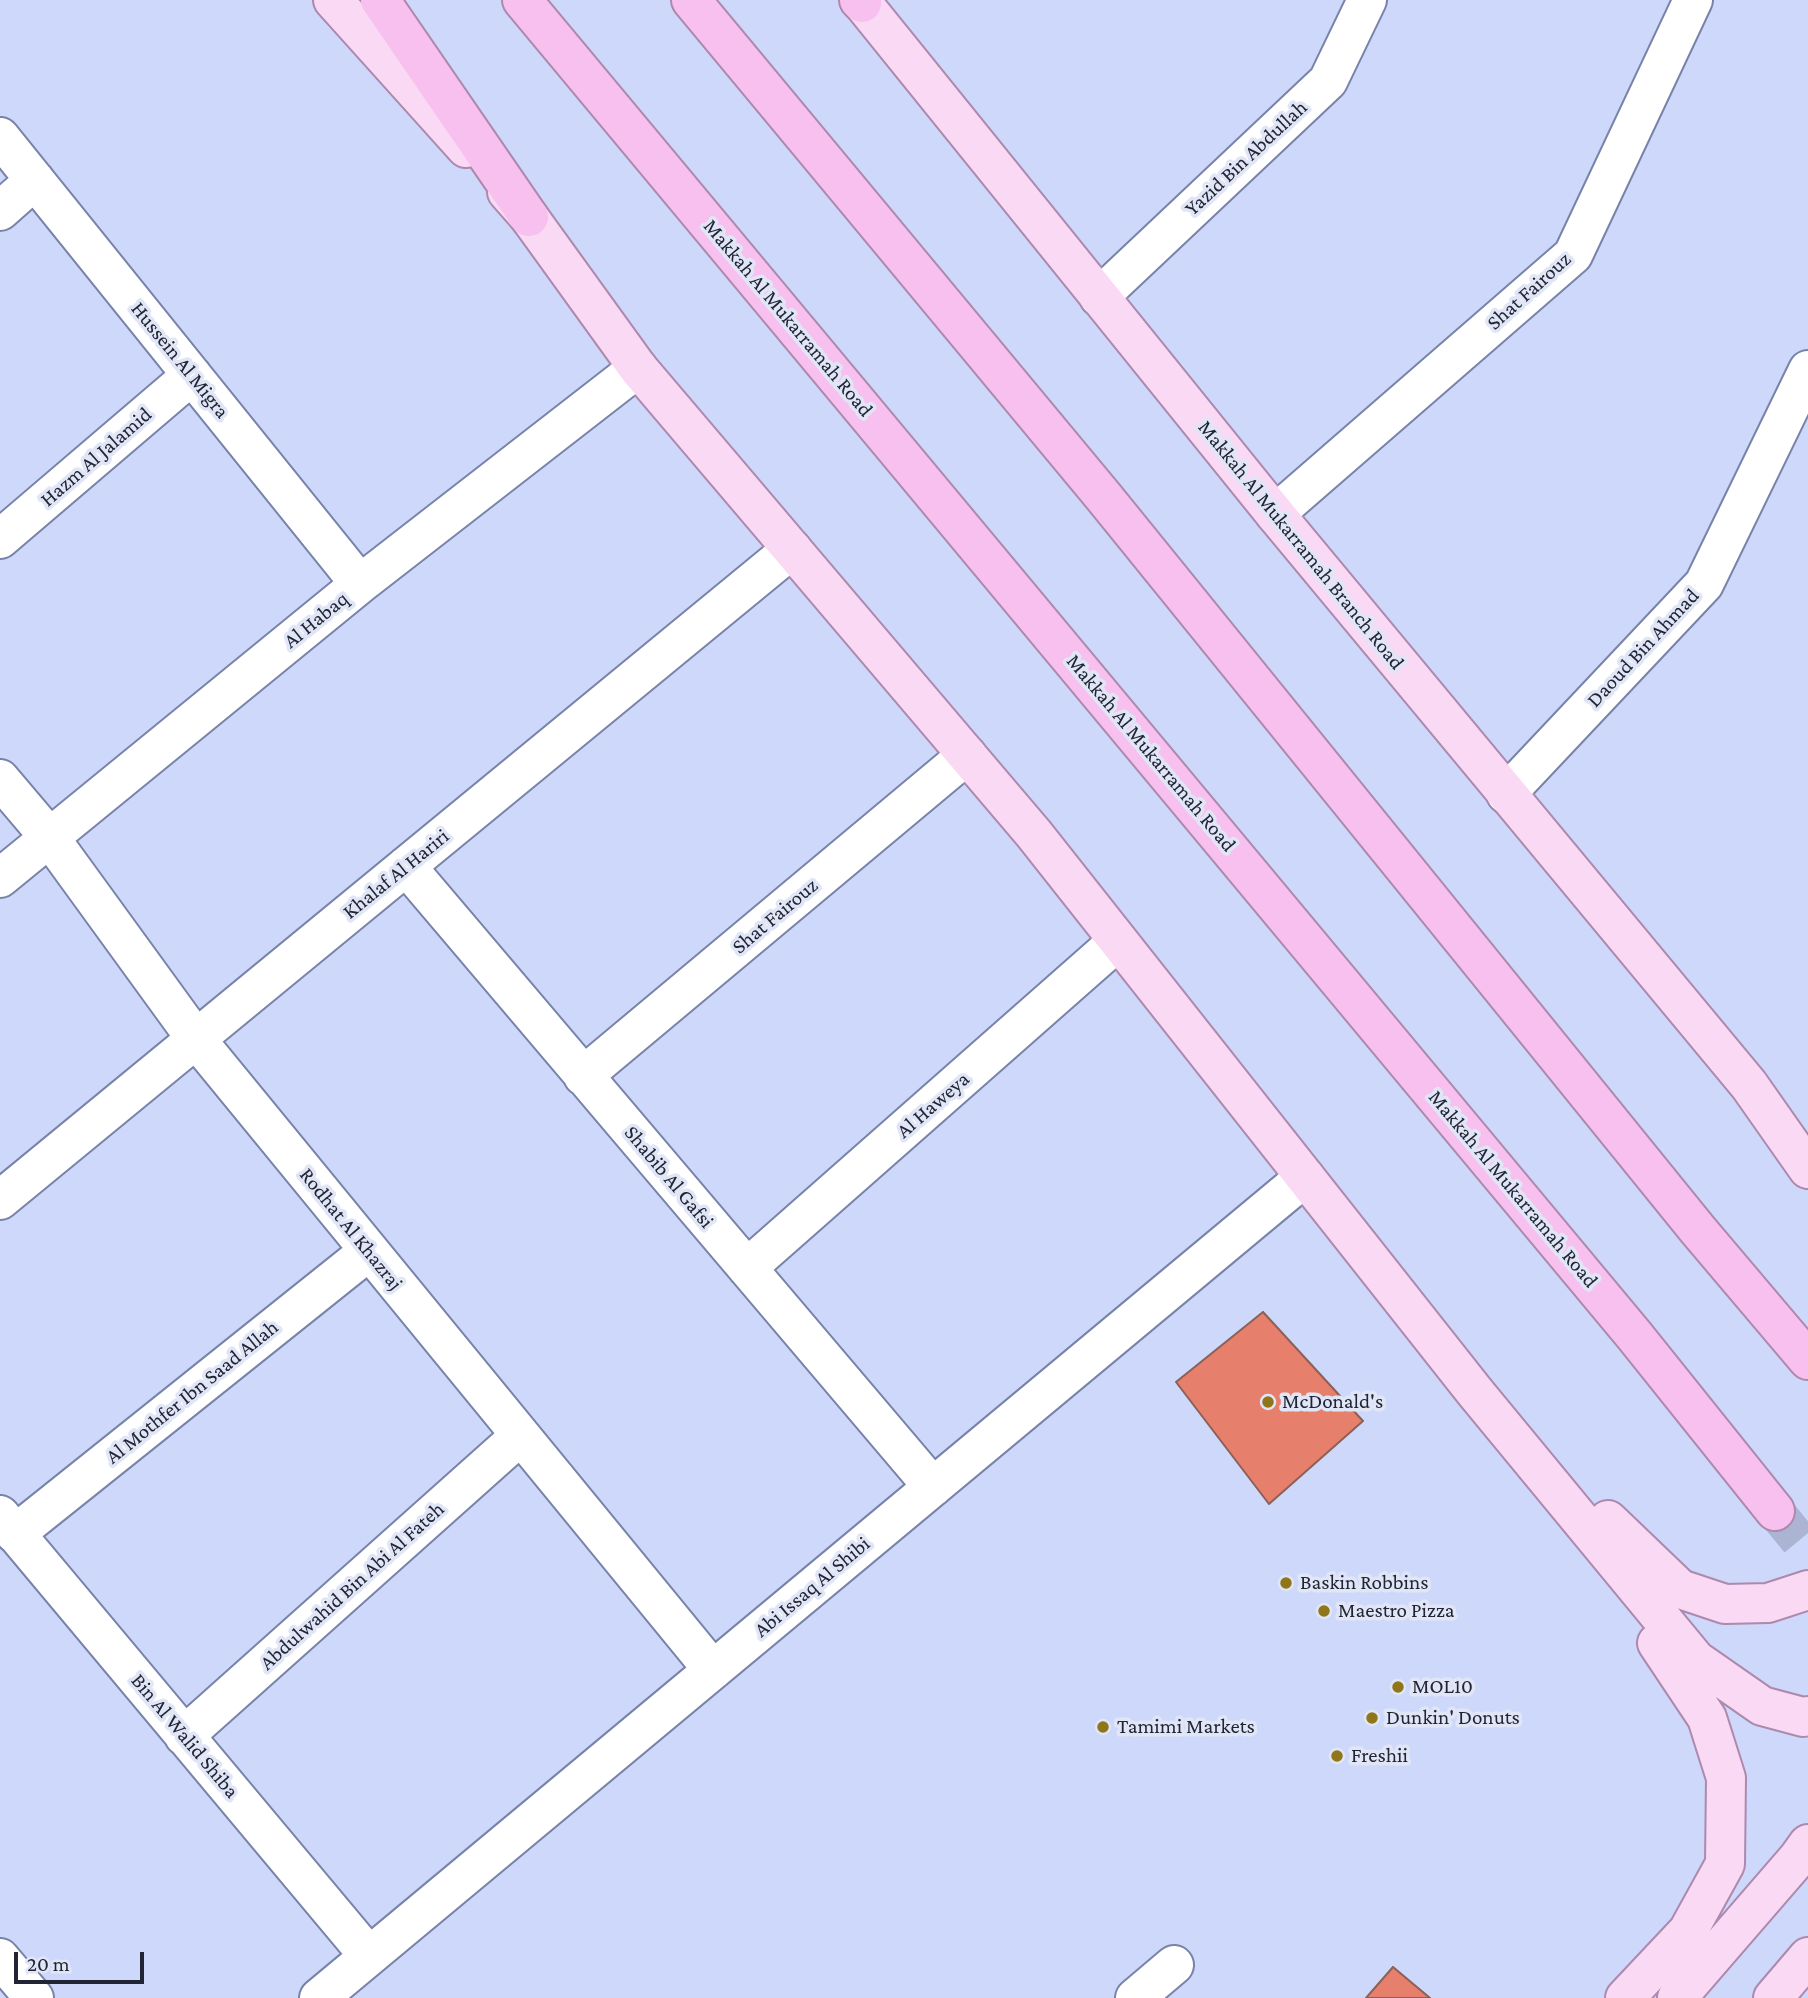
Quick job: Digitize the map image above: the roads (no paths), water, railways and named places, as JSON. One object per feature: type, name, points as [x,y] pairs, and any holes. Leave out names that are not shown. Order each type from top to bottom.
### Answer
[{"type":"highway","points":[[380,0],[529,217]]},
{"type":"highway","name":"Makkah Al Mukarramah Road","points":[[522,0],[1616,1314],[1775,1511]]},
{"type":"highway","points":[[691,0],[1103,496],[1689,1219],[1808,1360]]},
{"type":"main road","points":[[333,0],[529,217],[638,368],[1034,834],[1475,1392],[1696,1660],[1762,1706],[1802,1717],[1808,1716]]},
{"type":"main road","name":"Makkah Al Mukarramah Branch Road","points":[[860,1],[1275,514],[1749,1085]]},
{"type":"main road","points":[[1749,1085],[1808,1134]]},
{"type":"main road","points":[[1749,1085],[1808,1145]]},
{"type":"main road","points":[[1749,1085],[1808,1169]]},
{"type":"main road","points":[[1475,1392],[1680,1589],[1725,1604],[1768,1603],[1808,1590]]},
{"type":"main road","points":[[1475,1392],[1678,1673],[1707,1718],[1726,1778],[1725,1864],[1688,1931],[1625,1998]]},
{"type":"main road","points":[[1677,1998],[1808,1844]]},
{"type":"main road","points":[[1773,1998],[1808,1957]]},
{"type":"street","name":"Yazid Bin Abdullah","points":[[1099,297],[1328,81],[1367,0]]},
{"type":"street","name":"Shat Fairouz","points":[[1275,514],[1573,255],[1693,0]]},
{"type":"street","name":"Hussein Al Migra","points":[[0,137],[360,584]]},
{"type":"street","points":[[0,211],[35,180]]},
{"type":"street","name":"Al Habaq","points":[[0,878],[360,584],[638,368]]},
{"type":"street","name":"Daoud Bin Ahmad","points":[[1506,794],[1704,584],[1808,370]]},
{"type":"street","name":"Hazm Al Jalamid","points":[[0,539],[192,375]]},
{"type":"street","name":"Khalaf Al Hariri","points":[[0,1200],[792,549]]},
{"type":"street","name":"Shat Fairouz","points":[[583,1076],[967,755]]},
{"type":"street","name":"Rodhat Al Khazraj","points":[[0,779],[50,838],[196,1039],[713,1670]]},
{"type":"street","name":"Shabib Al Gafsi","points":[[406,866],[933,1487]]},
{"type":"street","name":"Al Haweya","points":[[747,1268],[1118,941]]},
{"type":"street","name":"Abi Issaq Al Shibi","points":[[319,1998],[1306,1177]]},
{"type":"street","name":"Al Mothfer Ibn Saad Allah","points":[[8,1525],[369,1251]]},
{"type":"street","name":"Abdulwahid Bin Abi Al Fateh","points":[[184,1735],[520,1436]]},
{"type":"street","name":"Bin Al Walid Shiba","points":[[8,1525],[369,1956]]},
{"type":"street","points":[[0,1958],[34,1998]]},
{"type":"street","points":[[1135,1998],[1174,1965]]},
{"type":"tunnel","points":[[1775,1511],[1808,1551]]},
{"type":"place","name":"McDonald's","points":[[1268,1402]]},
{"type":"place","name":"Baskin Robbins","points":[[1286,1583]]},
{"type":"place","name":"Maestro Pizza","points":[[1324,1611]]},
{"type":"place","name":"MOL10","points":[[1398,1687]]},
{"type":"place","name":"Dunkin' Donuts","points":[[1372,1718]]},
{"type":"place","name":"Tamimi Markets","points":[[1103,1727]]},
{"type":"place","name":"Freshii","points":[[1337,1756]]}]
